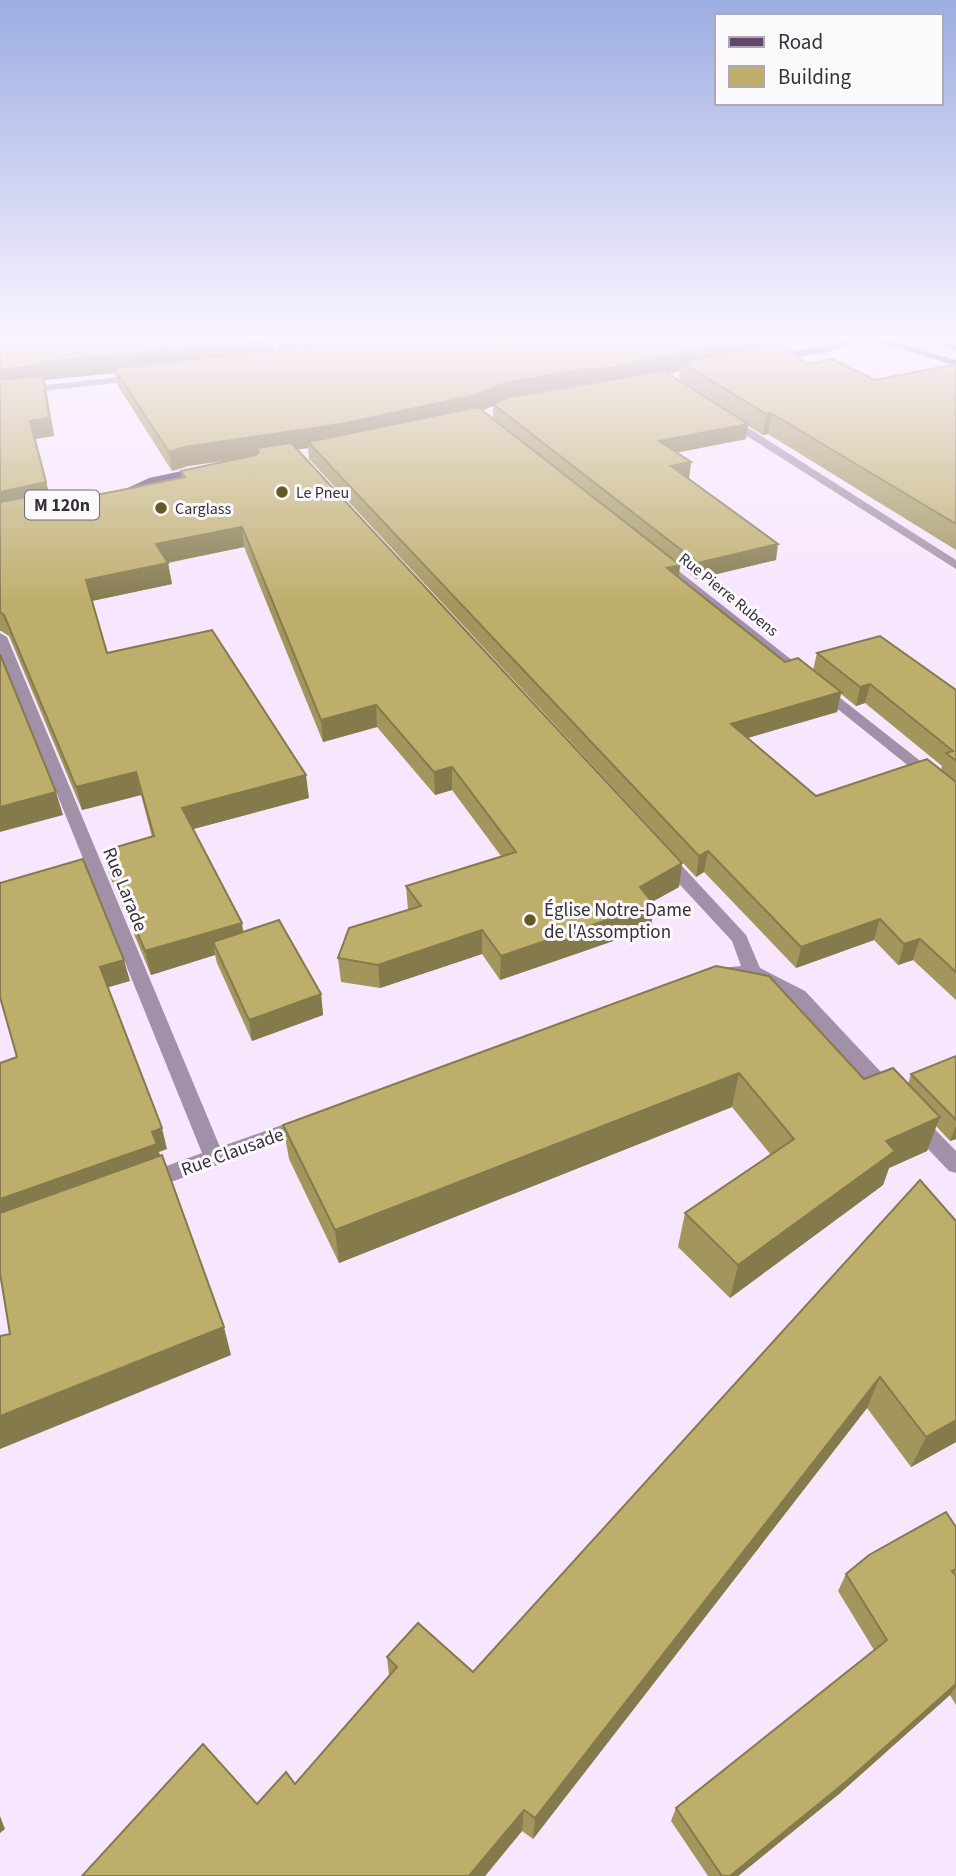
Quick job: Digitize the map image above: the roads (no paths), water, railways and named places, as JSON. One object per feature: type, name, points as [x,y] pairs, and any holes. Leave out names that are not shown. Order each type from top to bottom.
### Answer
[{"type":"main road","name":"M 120n","points":[[125,492],[153,480],[212,467]]},
{"type":"main road","name":"M 120n","points":[[112,495],[209,481]]},
{"type":"street","points":[[743,429],[956,565]]},
{"type":"street","name":"Rue Pierre Rubens","points":[[655,557],[956,797]]},
{"type":"street","name":"Rue Larade","points":[[0,637],[214,1157]]},
{"type":"street","points":[[658,850],[740,939],[752,972]]},
{"type":"street","points":[[702,976],[715,971],[752,972],[799,996],[956,1165]]},
{"type":"street","name":"Rue Clausade","points":[[126,1189],[331,1115]]},
{"type":"place","name":"Le Pneu","points":[[282,492]]},
{"type":"place","name":"Carglass","points":[[161,508]]},
{"type":"place","name":"Église Notre-Dame de l'Assomption","points":[[530,920]]}]
